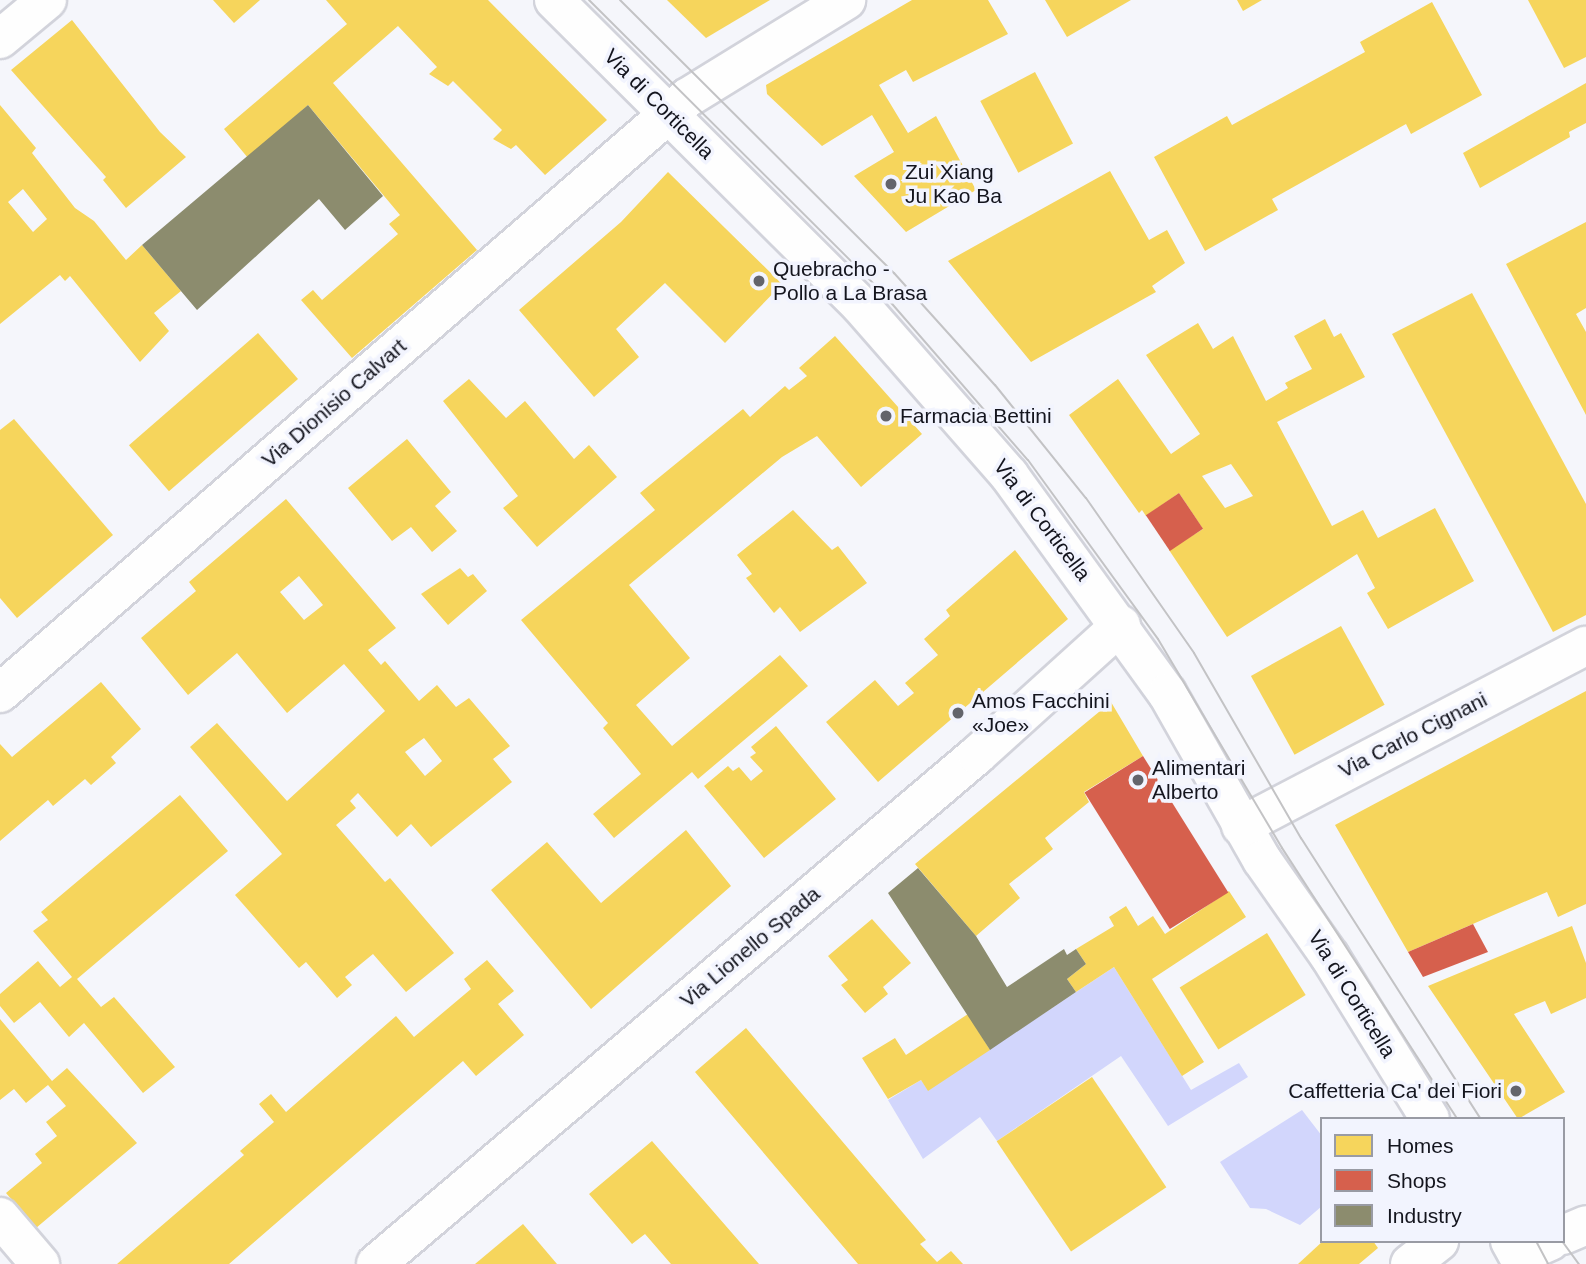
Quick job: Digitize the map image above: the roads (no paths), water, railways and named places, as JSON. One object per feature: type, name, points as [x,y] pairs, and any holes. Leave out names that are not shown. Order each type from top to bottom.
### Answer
[{"type":"street","points":[[0,38],[47,0]]},
{"type":"street","name":"Via di Corticella","points":[[554,0],[834,278],[937,390],[1009,475],[1121,625],[1167,693],[1241,826],[1330,957],[1429,1117]]},
{"type":"street","name":"Via Dionisio Calvart","points":[[0,693],[668,114],[719,75],[846,0]]},
{"type":"street","name":"Via Lionello Spada","points":[[376,1264],[977,755],[1121,625]]},
{"type":"street","name":"Via Carlo Cignani","points":[[1241,826],[1586,646]]},
{"type":"street","points":[[0,1217],[40,1264]]},
{"type":"street","points":[[1565,1234],[1586,1225]]},
{"type":"street","points":[[1410,1264],[1436,1243]]},
{"type":"tram line","points":[[589,0],[880,290],[1028,460],[1158,639],[1282,848],[1456,1117]]},
{"type":"tram line","points":[[620,0],[894,273],[995,385],[1086,498],[1194,653],[1301,838],[1480,1117]]},
{"type":"tram line","points":[[1537,1243],[1548,1264]]},
{"type":"tram line","points":[[1563,1243],[1579,1264]]},
{"type":"place","name":"Zui Xiang Ju Kao Ba","points":[[891,184]]},
{"type":"place","name":"Quebracho - Pollo a La Brasa","points":[[759,281]]},
{"type":"place","name":"Farmacia Bettini","points":[[886,416]]},
{"type":"place","name":"Amos Facchini «Joe»","points":[[958,713]]},
{"type":"place","name":"Alimentari Alberto","points":[[1138,780]]},
{"type":"place","name":"Caffetteria Ca' dei Fiori","points":[[1516,1091]]}]
